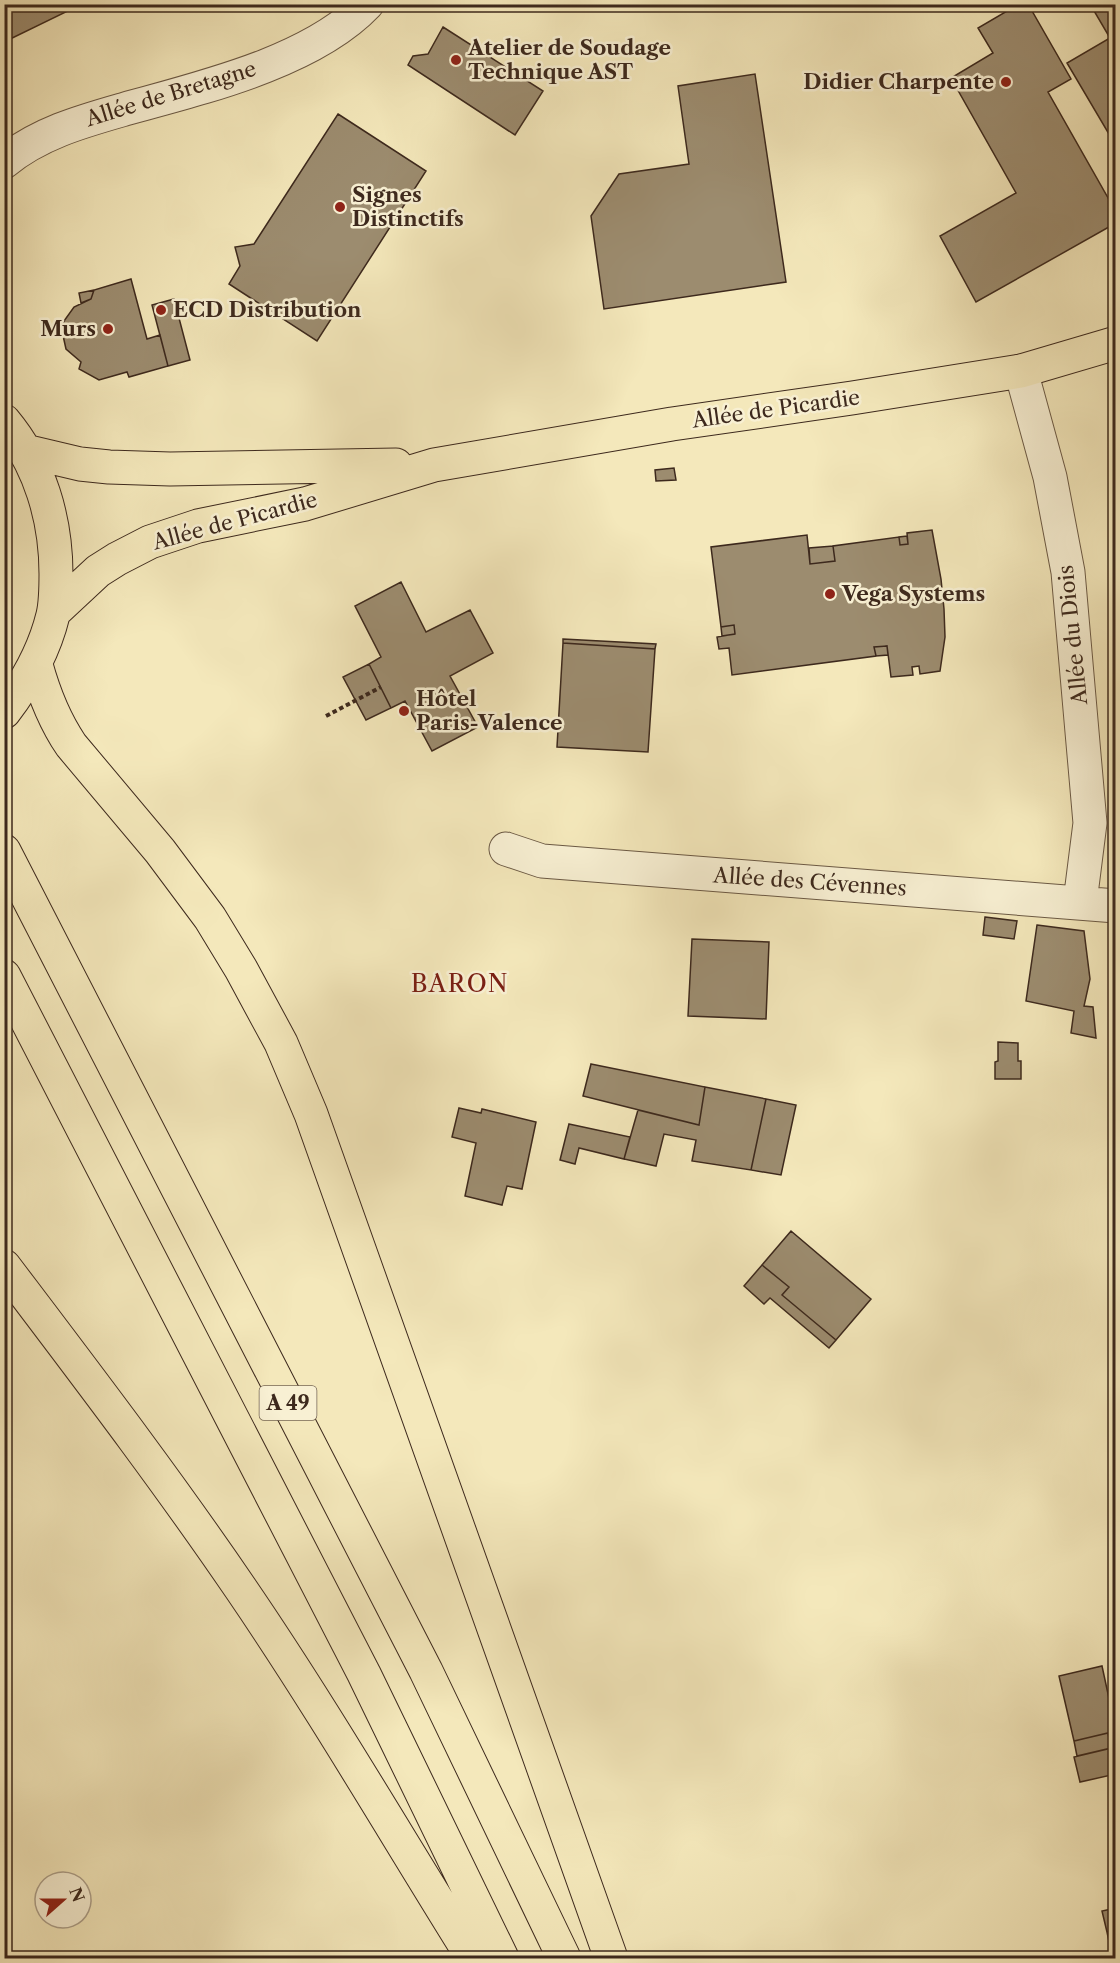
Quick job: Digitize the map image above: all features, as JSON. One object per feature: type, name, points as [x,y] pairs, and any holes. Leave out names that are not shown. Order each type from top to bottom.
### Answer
[{"type":"main road","name":"Allée de Picardie","points":[[54,612],[98,571],[134,549],[158,539],[198,526],[305,504],[434,465],[672,424],[1021,371],[1116,343]]},
{"type":"main road","points":[[4,421],[25,451],[39,477],[53,530],[56,577],[54,612],[36,665],[4,712]]},
{"type":"main road","name":"Allée de Picardie","points":[[25,451],[80,464],[119,468],[434,465]]},
{"type":"main road","points":[[36,665],[45,695],[61,731],[160,851],[210,918],[281,1043],[315,1125],[611,1959]]},
{"type":"main road","name":"A 49","points":[[4,851],[426,1671],[564,1959]]},
{"type":"main road","name":"A 49","points":[[4,976],[364,1674],[502,1959]]},
{"type":"main road","points":[[4,1266],[191,1517],[241,1588],[300,1678],[472,1959]]},
{"type":"street","name":"Allée de Bretagne","points":[[4,162],[48,135],[85,121],[227,81],[279,59],[314,43],[338,28],[367,4]]},
{"type":"street","name":"Allée du Diois","points":[[1021,371],[1050,477],[1068,572],[1090,823],[1080,902]]},
{"type":"street","name":"Allée des Cévennes","points":[[506,849],[542,861],[1116,906]]},
{"type":"path","points":[[326,716],[381,687]]},
{"type":"building","points":[[4,4],[70,4],[72,9],[4,42]]},
{"type":"building","points":[[1019,4],[1028,4],[1071,79],[1048,92],[1116,212],[1116,223],[976,302],[940,236],[1016,193],[951,78],[993,53],[978,28]]},
{"type":"building","points":[[1090,4],[1116,4],[1116,146],[1067,63],[1110,38]]},
{"type":"building","points":[[443,27],[543,91],[515,135],[408,65],[413,56],[428,54]]},
{"type":"building","points":[[755,74],[786,282],[604,309],[591,216],[619,174],[689,164],[678,86]]},
{"type":"building","name":"Signes Distinctifs","points":[[338,114],[426,171],[317,341],[229,284],[240,266],[235,247],[254,244]]},
{"type":"building","points":[[131,279],[147,339],[160,335],[168,366],[129,377],[127,372],[99,380],[79,369],[81,362],[66,349],[62,331],[64,321],[74,307],[91,299],[94,290]]},
{"type":"building","points":[[94,290],[91,299],[81,303],[79,293]]},
{"type":"building","points":[[174,299],[190,360],[168,366],[152,305]]},
{"type":"building","points":[[674,468],[676,480],[656,481],[655,470]]},
{"type":"building","name":"Vega Systems","points":[[932,530],[944,609],[945,637],[940,671],[920,674],[919,666],[912,667],[913,675],[891,677],[887,646],[874,647],[876,656],[732,675],[729,648],[719,649],[717,637],[735,634],[734,625],[721,627],[711,547],[807,535],[810,564],[835,561],[833,546],[899,537],[900,545],[908,544],[907,533]]},
{"type":"building","points":[[907,536],[908,544],[900,545],[899,537]]},
{"type":"building","points":[[833,546],[835,561],[810,564],[809,548]]},
{"type":"building","points":[[401,582],[426,632],[470,610],[493,653],[450,676],[478,727],[432,751],[405,701],[391,708],[369,664],[381,657],[355,606]]},
{"type":"building","points":[[734,625],[735,634],[722,636],[721,627]]},
{"type":"building","points":[[563,639],[656,644],[655,649],[563,643]]},
{"type":"building","points":[[563,643],[655,649],[648,752],[557,747]]},
{"type":"building","points":[[887,646],[888,655],[876,656],[874,647]]},
{"type":"building","points":[[369,664],[391,708],[366,720],[343,677]]},
{"type":"building","points":[[985,917],[1017,921],[1014,939],[983,935]]},
{"type":"building","points":[[1037,925],[1084,931],[1090,979],[1084,1006],[1093,1007],[1096,1038],[1071,1033],[1074,1011],[1026,1001]]},
{"type":"building","points":[[692,939],[769,942],[766,1019],[688,1016]]},
{"type":"building","points":[[998,1042],[1018,1043],[1021,1079],[995,1079]]},
{"type":"building","points":[[591,1064],[705,1087],[699,1125],[583,1096]]},
{"type":"building","points":[[705,1087],[766,1099],[751,1170],[692,1161],[696,1140],[664,1134],[656,1166],[624,1159],[638,1110],[699,1125]]},
{"type":"building","points":[[766,1099],[796,1105],[781,1175],[751,1170]]},
{"type":"building","points":[[459,1108],[481,1113],[482,1109],[536,1122],[522,1189],[507,1186],[502,1205],[465,1196],[476,1143],[452,1137]]},
{"type":"building","points":[[569,1124],[630,1137],[624,1159],[579,1148],[575,1164],[560,1160]]},
{"type":"building","points":[[791,1231],[871,1299],[836,1340],[782,1295],[789,1287],[762,1265]]},
{"type":"building","points":[[762,1265],[789,1287],[782,1295],[836,1340],[829,1348],[770,1298],[764,1304],[744,1286]]},
{"type":"building","points":[[1102,1666],[1116,1731],[1074,1741],[1059,1676]]},
{"type":"building","points":[[1108,1733],[1111,1748],[1077,1756],[1074,1741]]},
{"type":"building","points":[[1116,1747],[1116,1774],[1080,1782],[1074,1757]]},
{"type":"building","points":[[1116,1908],[1116,1930],[1107,1932],[1102,1911]]},
{"type":"building","points":[[1116,1930],[1116,1941],[1109,1942],[1107,1932]]},
{"type":"place","name":"Atelier de Soudage Technique AST","points":[[456,60]]},
{"type":"place","name":"Didier Charpente","points":[[1006,82]]},
{"type":"place","name":"Signes Distinctifs","points":[[340,207]]},
{"type":"place","name":"ECD Distribution","points":[[161,310]]},
{"type":"place","name":"Murs","points":[[108,329]]},
{"type":"place","name":"Vega Systems","points":[[830,594]]},
{"type":"place","name":"Hôtel Paris-Valence","points":[[404,711]]},
{"type":"district","name":"BARON","points":[[460,984]]}]
